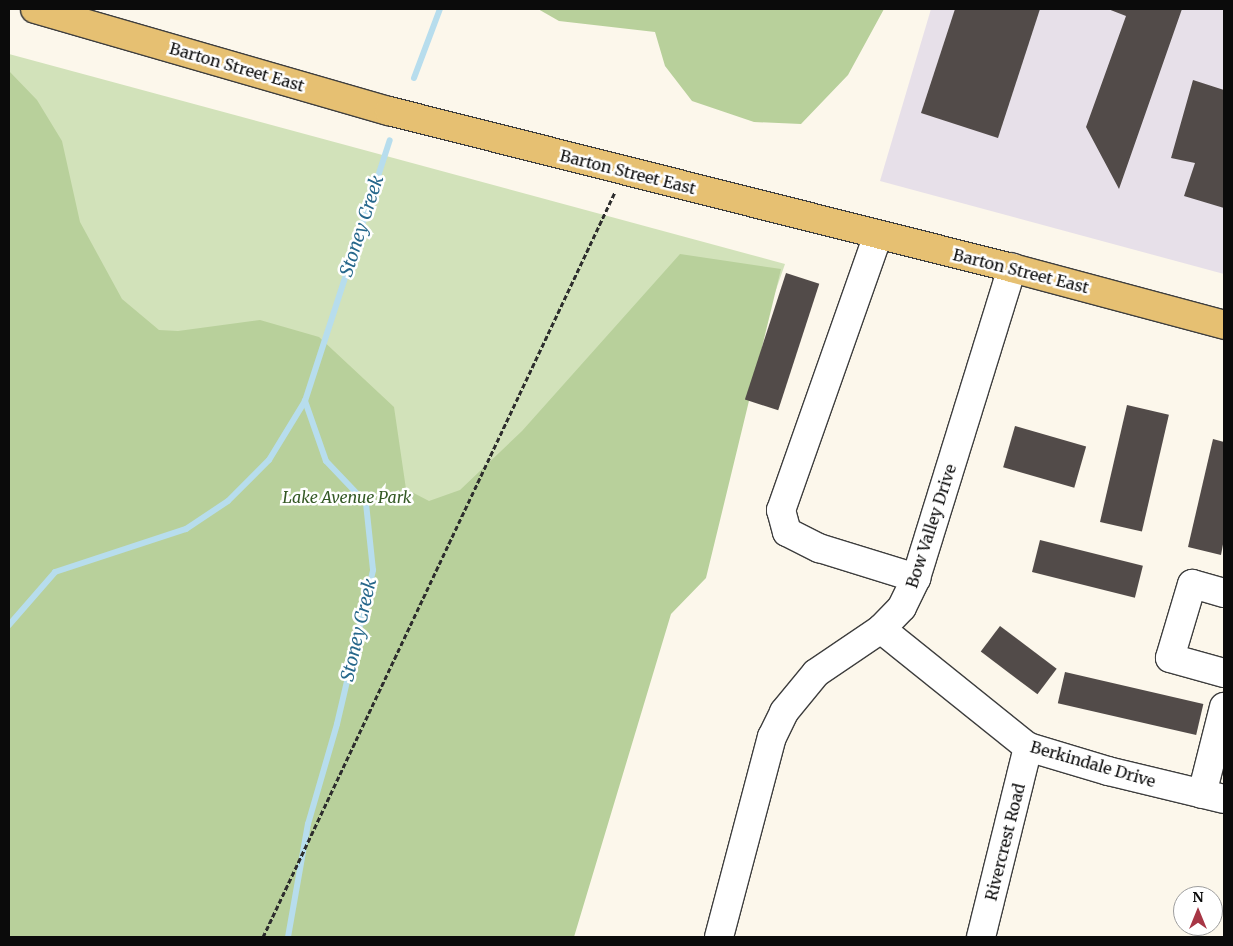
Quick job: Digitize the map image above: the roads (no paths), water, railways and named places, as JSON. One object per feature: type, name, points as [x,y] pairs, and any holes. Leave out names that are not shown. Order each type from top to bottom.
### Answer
[{"type":"main road","name":"Barton Street East","points":[[35,9],[388,111],[624,172],[1012,268],[1224,325]]},
{"type":"street","points":[[878,235],[781,510],[787,532],[819,548],[916,578]]},
{"type":"street","name":"Bow Valley Drive","points":[[719,937],[772,737],[784,712],[816,673],[881,629],[902,607],[916,578],[1012,268]]},
{"type":"street","points":[[1224,593],[1192,584],[1170,658],[1224,673]]},
{"type":"street","name":"Berkindale Drive","points":[[881,629],[1028,747],[1108,771],[1213,796]]},
{"type":"street","points":[[1213,796],[1224,707]]},
{"type":"street","name":"Rivercrest Road","points":[[981,937],[1028,747]]},
{"type":"waterway","name":"Stoney Creek","points":[[414,78],[440,9]]},
{"type":"waterway","points":[[9,625],[55,572],[186,529],[228,501],[269,460],[305,401],[390,140]]},
{"type":"waterway","name":"Stoney Creek","points":[[288,937],[308,824],[337,724],[373,570],[366,503],[326,461],[305,401]]},
{"type":"park label","name":"Lake Avenue Park","points":[[347,497]]}]
